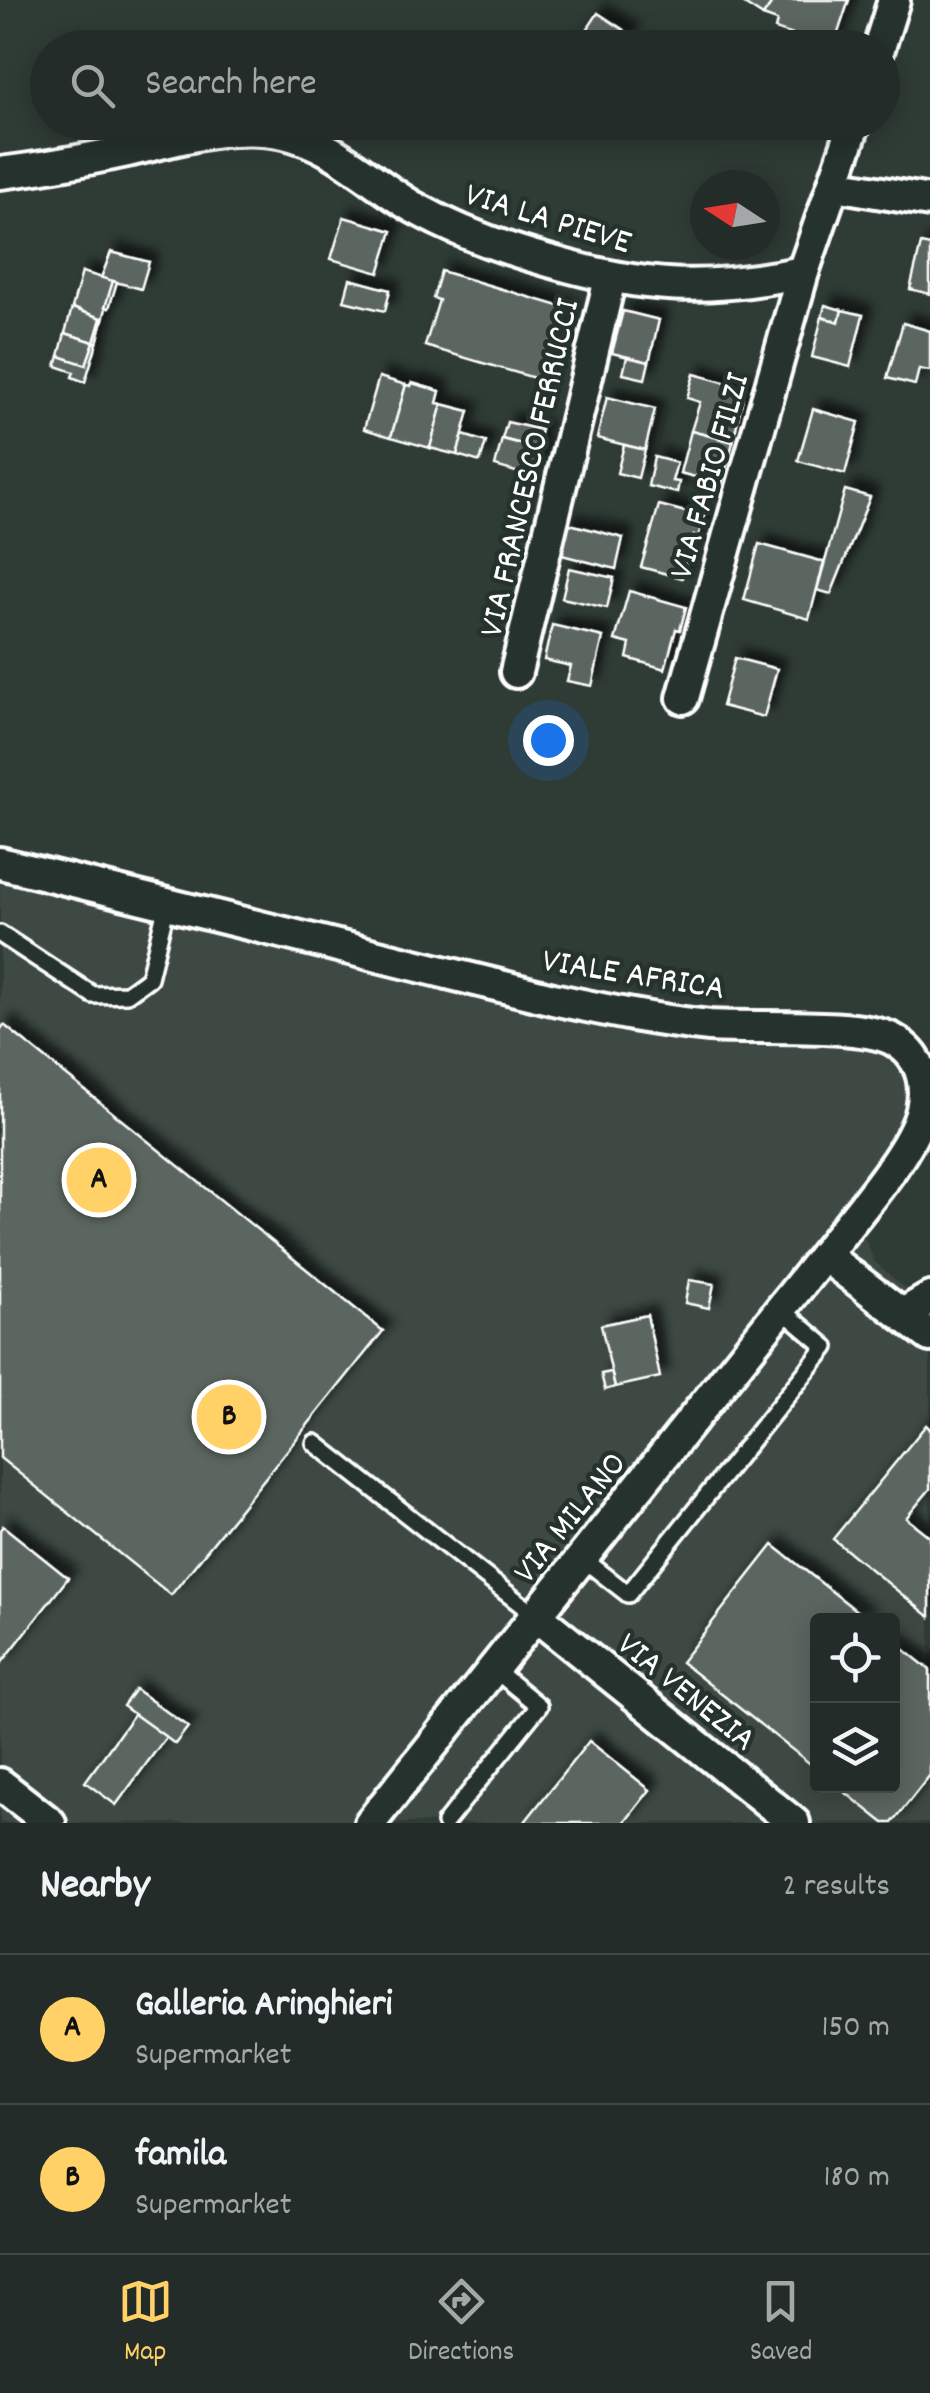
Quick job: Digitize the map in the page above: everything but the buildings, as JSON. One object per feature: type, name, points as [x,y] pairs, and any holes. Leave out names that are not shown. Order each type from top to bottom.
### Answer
[{"type":"street","points":[[884,30],[894,0]]},
{"type":"street","name":"VIA LA PIEVE","points":[[0,173],[177,140]]},
{"type":"street","name":"VIA LA PIEVE","points":[[305,140],[360,169],[404,202],[463,233],[610,279],[683,286],[733,284],[803,272]]},
{"type":"street","name":"VIA FABIO FILZI","points":[[683,698],[803,272],[849,140]]},
{"type":"street","points":[[835,185],[930,200]]},
{"type":"street","name":"VIA FRANCESCO FERRUCCI","points":[[516,672],[610,279]]},
{"type":"street","name":"VIALE AFRICA","points":[[0,863],[552,1000],[711,1026],[870,1032],[890,1038],[904,1047],[920,1067],[924,1093],[918,1123],[892,1165],[824,1255]]},
{"type":"street","points":[[824,1255],[930,1336]]},
{"type":"street","name":"VIA MILANO","points":[[370,1823],[824,1255]]},
{"type":"street","points":[[904,1314],[930,1298]]},
{"type":"street","name":"VIA VENEZIA","points":[[536,1616],[794,1823]]},
{"type":"street","points":[[0,1784],[50,1823]]},
{"type":"lane","points":[[0,934],[94,995],[127,994],[149,978],[167,904]]},
{"type":"lane","points":[[582,1558],[628,1594],[777,1408],[826,1346],[781,1309]]},
{"type":"lane","points":[[314,1443],[536,1616]]},
{"type":"lane","points":[[445,1823],[538,1706],[494,1668]]},
{"type":"shaded area","points":[[0,847],[555,985],[722,1010],[850,1013],[893,1023],[919,1036],[930,1056],[930,1135],[863,1233],[874,1261],[907,1290],[930,1278],[930,1823],[0,1823]]},
{"type":"place","name":"Galleria Aringhieri","points":[[99,1180]]},
{"type":"place","name":"famila","points":[[229,1417]]}]
